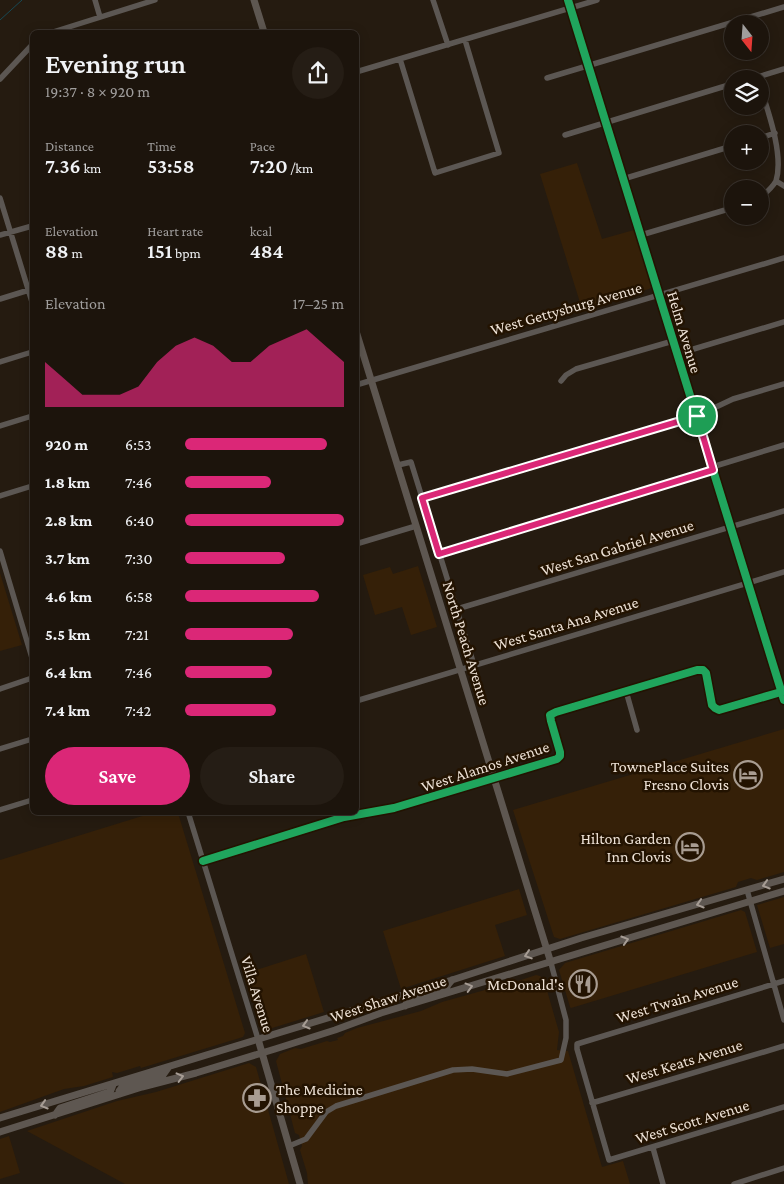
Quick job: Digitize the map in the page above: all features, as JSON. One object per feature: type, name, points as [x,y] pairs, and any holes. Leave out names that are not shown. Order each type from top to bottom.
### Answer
[{"type":"main road","points":[[254,0],[261,30]]},
{"type":"main road","name":"North Peach Avenue","points":[[359,341],[551,963]]},
{"type":"main road","name":"West Shaw Avenue","points":[[0,1118],[113,1085],[547,949],[784,879]]},
{"type":"main road","name":"West Shaw Avenue","points":[[0,1132],[784,891]]},
{"type":"main road","points":[[406,1006],[406,1002],[411,998],[447,987],[452,980]]},
{"type":"main road","name":"Villa Avenue","points":[[258,1039],[300,1184]]},
{"type":"main road","points":[[120,1094],[119,1091],[122,1087],[163,1075],[168,1068]]},
{"type":"main road","points":[[54,1115],[60,1108],[109,1092],[113,1085]]},
{"type":"street","points":[[95,0],[100,17]]},
{"type":"street","points":[[59,30],[155,0]]},
{"type":"street","points":[[433,0],[448,45]]},
{"type":"street","name":"Helm Avenue","points":[[568,0],[784,700]]},
{"type":"street","points":[[359,71],[597,0]]},
{"type":"street","points":[[547,78],[784,7]]},
{"type":"street","points":[[400,59],[435,173],[500,153],[465,40]]},
{"type":"street","points":[[0,79],[30,47]]},
{"type":"street","points":[[769,74],[784,69]]},
{"type":"street","points":[[564,135],[724,86]]},
{"type":"street","points":[[769,114],[780,154],[779,172],[776,181],[769,190]]},
{"type":"street","points":[[769,135],[775,133]]},
{"type":"street","points":[[623,179],[724,148]]},
{"type":"street","points":[[776,181],[784,186]]},
{"type":"street","points":[[0,198],[30,294]]},
{"type":"street","points":[[641,235],[724,210]]},
{"type":"street","points":[[0,236],[30,227]]},
{"type":"street","name":"West Gettysburg Avenue","points":[[359,384],[784,258]]},
{"type":"street","points":[[0,299],[29,290]]},
{"type":"street","points":[[677,354],[784,322]]},
{"type":"street","points":[[561,381],[566,375],[576,369],[673,341]]},
{"type":"street","points":[[0,362],[30,353]]},
{"type":"street","points":[[422,498],[697,416],[733,399],[784,384]]},
{"type":"street","points":[[0,426],[30,417]]},
{"type":"street","points":[[439,554],[784,445]]},
{"type":"street","points":[[398,465],[411,462],[474,665]]},
{"type":"street","points":[[0,496],[30,487]]},
{"type":"street","name":"West San Gabriel Avenue","points":[[457,609],[784,510]]},
{"type":"street","points":[[359,543],[416,526]]},
{"type":"street","points":[[0,551],[30,641]]},
{"type":"street","name":"West Santa Ana Avenue","points":[[359,699],[784,572]]},
{"type":"street","name":"West Alamos Avenue","points":[[359,814],[394,808],[557,759],[560,756],[550,715],[626,691],[703,670],[708,677],[712,705],[719,710],[782,692]]},
{"type":"street","points":[[0,689],[30,679]]},
{"type":"street","points":[[626,691],[637,730]]},
{"type":"street","points":[[0,749],[30,740]]},
{"type":"street","points":[[0,810],[30,801]]},
{"type":"street","name":"Villa Avenue","points":[[189,815],[258,1039]]},
{"type":"street","name":"West Alamos Avenue","points":[[204,861],[352,815]]},
{"type":"street","points":[[747,890],[784,1020]]},
{"type":"street","points":[[289,1146],[306,1139],[326,1112],[336,1106],[453,1070],[472,1068],[507,1074],[560,1060],[566,1038],[566,1020],[551,963]]},
{"type":"street","name":"West Twain Avenue","points":[[592,1103],[577,1044],[784,981]]},
{"type":"street","name":"West Keats Avenue","points":[[592,1103],[784,1046]]},
{"type":"street","name":"West Scott Avenue","points":[[592,1103],[609,1160],[784,1107]]},
{"type":"street","points":[[653,1148],[663,1184]]},
{"type":"street","points":[[734,1184],[784,1168]]},
{"type":"shaded area","points":[[577,163],[602,239],[634,230],[652,287],[582,309],[540,174]]},
{"type":"shaded area","points":[[418,566],[437,627],[411,635],[402,607],[375,615],[363,575],[390,567],[393,574]]},
{"type":"shaded area","points":[[0,573],[22,645],[0,651]]},
{"type":"shaded area","points":[[784,729],[784,872],[757,880],[751,878],[738,882],[736,887],[560,939],[554,937],[513,810]]},
{"type":"shaded area","points":[[146,815],[179,815],[245,1033],[243,1037],[141,1068],[140,1066],[117,1073],[112,1072],[113,1077],[84,1086],[64,1089],[0,1112],[0,860]]},
{"type":"shaded area","points":[[519,889],[527,915],[495,925],[505,956],[401,989],[383,931]]},
{"type":"shaded area","points":[[784,897],[784,944],[770,948],[757,905]]},
{"type":"shaded area","points":[[741,910],[745,912],[757,952],[570,1007],[559,970],[565,963]]},
{"type":"shaded area","points":[[306,954],[324,1012],[269,1029],[264,1026],[247,973]]},
{"type":"shaded area","points":[[536,975],[544,980],[559,1032],[557,1050],[568,1051],[602,1167],[623,1161],[630,1184],[308,1184],[307,1173],[300,1150],[302,1146],[299,1135],[295,1133],[276,1061],[280,1054],[295,1048],[301,1049],[327,1041],[338,1040],[337,1038],[357,1028],[421,1011],[442,1002]]},
{"type":"shaded area","points":[[249,1063],[256,1067],[289,1184],[125,1184],[27,1131],[117,1101],[156,1092]]},
{"type":"shaded area","points":[[9,1136],[20,1173],[0,1179],[0,1139]]},
{"type":"waterway","points":[[0,20],[22,0]]},
{"type":"cycle path","points":[[568,0],[784,700]]},
{"type":"cycle path","points":[[359,814],[394,808],[557,759],[560,756],[560,752],[550,715],[697,670],[703,670],[706,673],[712,705],[719,710],[781,692]]},
{"type":"cycle path","points":[[203,861],[355,815]]},
{"type":"place","name":"TownePlace Suites Fresno Clovis","points":[[748,775]]},
{"type":"place","name":"Hilton Garden Inn Clovis","points":[[690,847]]},
{"type":"place","name":"McDonald's","points":[[583,984]]},
{"type":"place","name":"The Medicine Shoppe","points":[[257,1098]]},
{"type":"route","points":[[697,416],[713,470],[439,554],[422,498],[697,416]]}]
